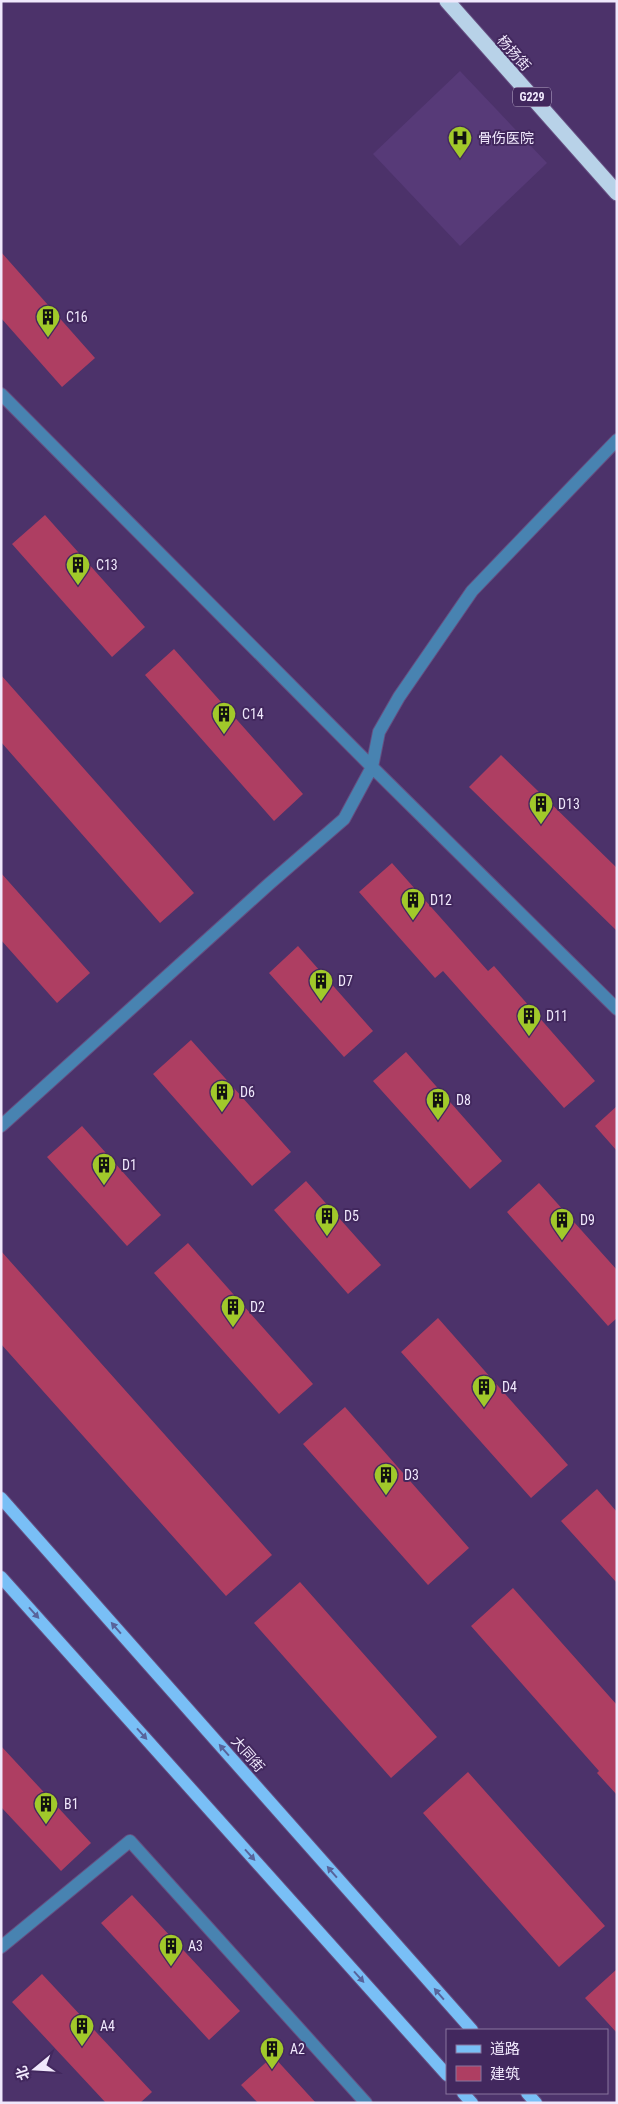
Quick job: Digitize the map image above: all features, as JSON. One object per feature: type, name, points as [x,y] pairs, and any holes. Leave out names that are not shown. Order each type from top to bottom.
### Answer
[{"type":"highway","name":"杨扬街","points":[[447,1],[617,193]]},
{"type":"main road","name":"大同街","points":[[1,1498],[471,2029]]},
{"type":"main road","points":[[1,1577],[446,2074]]},
{"type":"street","points":[[1,394],[372,767],[617,1009]]},
{"type":"street","points":[[1,1126],[269,884],[344,819],[372,767],[379,732],[399,697],[472,591],[617,440]]},
{"type":"street","points":[[1,1947],[130,1841],[366,2103]]},
{"type":"shaded area","name":"骨伤医院","points":[[460,71],[547,163],[460,246],[373,154]]},
{"type":"building","name":"C16","points":[[1,252],[95,358],[62,387],[1,318]]},
{"type":"building","name":"C13","points":[[45,515],[145,627],[112,657],[12,544]]},
{"type":"building","name":"C14","points":[[174,649],[303,794],[274,821],[145,675]]},
{"type":"building","points":[[1,675],[194,893],[160,923],[1,742]]},
{"type":"building","name":"D13","points":[[501,755],[617,868],[617,931],[469,787]]},
{"type":"building","points":[[392,863],[488,971],[494,966],[595,1081],[564,1108],[443,971],[435,978],[359,892]]},
{"type":"building","points":[[1,873],[90,973],[57,1003],[1,940]]},
{"type":"building","name":"D7","points":[[298,946],[373,1031],[344,1057],[269,973]]},
{"type":"building","name":"D6","points":[[191,1040],[291,1152],[252,1186],[153,1074]]},
{"type":"building","name":"D8","points":[[406,1052],[502,1161],[470,1189],[373,1081]]},
{"type":"building","points":[[617,1106],[617,1151],[595,1126]]},
{"type":"building","name":"D1","points":[[82,1126],[161,1215],[127,1246],[47,1157]]},
{"type":"building","name":"D5","points":[[306,1181],[381,1265],[348,1294],[274,1210]]},
{"type":"building","name":"D9","points":[[539,1183],[617,1270],[617,1318],[608,1326],[507,1212]]},
{"type":"building","name":"D2","points":[[188,1243],[313,1384],[279,1414],[154,1273]]},
{"type":"building","points":[[1,1251],[272,1555],[226,1596],[1,1344]]},
{"type":"building","name":"D4","points":[[438,1318],[568,1465],[531,1498],[401,1352]]},
{"type":"building","name":"D3","points":[[345,1407],[469,1548],[428,1585],[303,1444]]},
{"type":"building","points":[[597,1489],[617,1512],[617,1583],[561,1521]]},
{"type":"building","points":[[300,1582],[437,1737],[391,1778],[254,1623]]},
{"type":"building","points":[[513,1588],[617,1705],[617,1795],[597,1773],[599,1771],[471,1626]]},
{"type":"building","name":"B1","points":[[1,1746],[91,1843],[61,1871],[1,1807]]},
{"type":"building","points":[[468,1772],[605,1926],[559,1967],[423,1813]]},
{"type":"building","name":"A3","points":[[132,1895],[240,2011],[209,2040],[101,1923]]},
{"type":"building","points":[[617,1969],[617,2033],[585,1998]]},
{"type":"building","name":"A4","points":[[42,1974],[152,2092],[140,2103],[106,2103],[12,2002]]},
{"type":"building","name":"A2","points":[[273,2056],[316,2103],[258,2103],[241,2085]]},
{"type":"place","name":"骨伤医院","points":[[460,159]]},
{"type":"place","name":"C16","points":[[48,338]]},
{"type":"place","name":"C13","points":[[78,586]]},
{"type":"place","name":"C14","points":[[224,735]]},
{"type":"place","name":"D13","points":[[541,825]]},
{"type":"place","name":"D12","points":[[413,921]]},
{"type":"place","name":"D7","points":[[321,1002]]},
{"type":"place","name":"D11","points":[[529,1037]]},
{"type":"place","name":"D6","points":[[222,1113]]},
{"type":"place","name":"D8","points":[[438,1121]]},
{"type":"place","name":"D1","points":[[104,1186]]},
{"type":"place","name":"D5","points":[[327,1237]]},
{"type":"place","name":"D9","points":[[562,1241]]},
{"type":"place","name":"D2","points":[[233,1328]]},
{"type":"place","name":"D4","points":[[484,1408]]},
{"type":"place","name":"D3","points":[[386,1496]]},
{"type":"place","name":"B1","points":[[46,1825]]},
{"type":"place","name":"A3","points":[[171,1967]]},
{"type":"place","name":"A4","points":[[82,2047]]},
{"type":"place","name":"A2","points":[[272,2070]]}]
